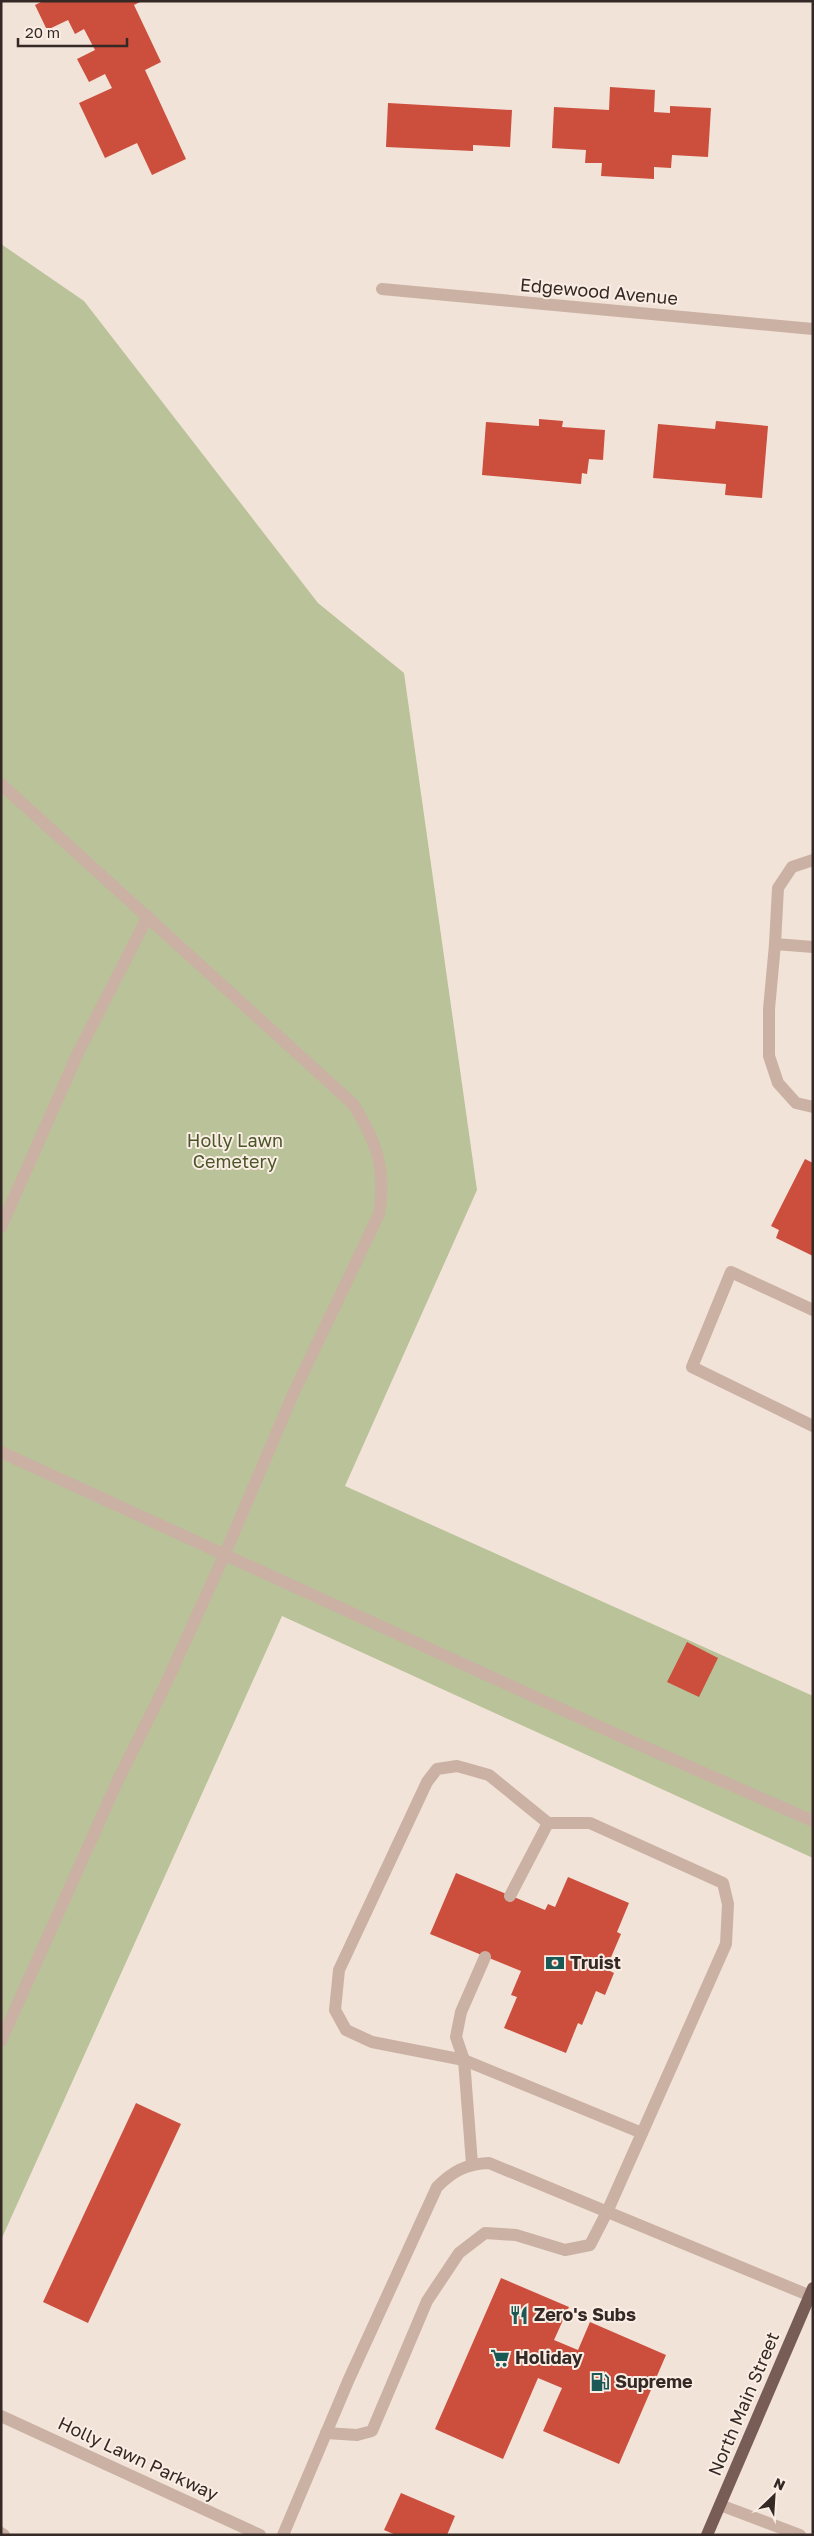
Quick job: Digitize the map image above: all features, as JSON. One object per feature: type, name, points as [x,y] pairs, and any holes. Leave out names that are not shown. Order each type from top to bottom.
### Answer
[{"type":"main road","name":"North Main Street","points":[[706,2535],[812,2293]]},
{"type":"street","name":"Edgewood Avenue","points":[[382,289],[813,329]]},
{"type":"street","points":[[1,784],[353,1104],[370,1132],[381,1162],[382,1195],[379,1214],[294,1392],[164,1690],[118,1780],[1,2041]]},
{"type":"street","points":[[813,860],[792,867],[778,888],[769,1009],[768,1056],[778,1083],[796,1103],[813,1107]]},
{"type":"street","points":[[1,1227],[78,1055],[148,916]]},
{"type":"street","points":[[775,944],[813,947]]},
{"type":"street","points":[[813,1310],[731,1272],[692,1367],[813,1426]]},
{"type":"street","points":[[1,1452],[604,1729],[813,1821]]},
{"type":"street","points":[[326,2434],[357,2435],[372,2431],[427,2301],[459,2253],[485,2233],[516,2235],[566,2250],[590,2244],[607,2212],[726,1944],[728,1904],[723,1883],[590,1823],[548,1823],[489,1776],[457,1766],[437,1769],[427,1782],[339,1970],[335,2010],[346,2030],[372,2042],[464,2060],[642,2133]]},
{"type":"street","points":[[510,1896],[548,1823]]},
{"type":"street","points":[[472,2164],[464,2060],[456,2037],[461,2012],[486,1957]]},
{"type":"street","points":[[283,2535],[326,2434],[437,2187],[452,2172],[472,2164],[489,2163],[812,2293]]},
{"type":"street","name":"Holly Lawn Parkway","points":[[1,2416],[260,2535]]},
{"type":"street","points":[[720,2505],[800,2535]]},
{"type":"green space","name":"Holly Lawn Cemetery","points":[[1,244],[84,301],[318,603],[404,673],[477,1190],[345,1486],[813,1696],[813,1858],[282,1616],[1,2240]]},
{"type":"building","points":[[43,1],[142,1],[134,5],[161,62],[145,70],[186,159],[152,175],[137,143],[105,158],[79,103],[112,88],[105,74],[89,82],[77,59],[95,50],[84,29],[75,34],[68,20],[47,30],[35,5]]},
{"type":"building","points":[[610,87],[655,90],[654,112],[670,113],[670,106],[711,108],[708,157],[672,155],[671,168],[654,167],[654,179],[601,176],[602,163],[585,163],[586,150],[552,148],[554,107],[609,110]]},
{"type":"building","points":[[388,103],[512,110],[510,147],[473,145],[473,151],[386,147]]},
{"type":"building","points":[[539,419],[563,421],[562,427],[605,430],[603,460],[589,459],[587,474],[582,473],[581,484],[482,475],[486,422],[539,426]]},
{"type":"building","points":[[716,421],[768,426],[762,498],[725,495],[726,484],[653,478],[658,424],[715,429]]},
{"type":"building","points":[[805,1159],[813,1163],[813,1256],[776,1238],[779,1230],[771,1226]]},
{"type":"building","points":[[687,1642],[718,1658],[699,1697],[667,1682]]},
{"type":"building","name":"Truist","points":[[456,1873],[545,1910],[548,1904],[555,1907],[568,1877],[629,1903],[617,1932],[621,1934],[606,1969],[614,1973],[605,1995],[596,1991],[582,2025],[578,2023],[566,2053],[504,2028],[517,1997],[511,1995],[521,1971],[430,1934]]},
{"type":"building","points":[[136,2103],[181,2124],[88,2323],[43,2302]]},
{"type":"building","points":[[501,2278],[569,2307],[554,2340],[578,2350],[590,2322],[666,2355],[619,2464],[543,2431],[562,2388],[538,2378],[503,2459],[435,2429]]},
{"type":"building","points":[[401,2493],[455,2516],[447,2535],[396,2535],[384,2530]]},
{"type":"place","name":"Truist","points":[[555,1963]]},
{"type":"place","name":"Zero's Subs","points":[[519,2315]]},
{"type":"place","name":"Holiday","points":[[500,2358]]},
{"type":"place","name":"Supreme","points":[[600,2382]]}]
